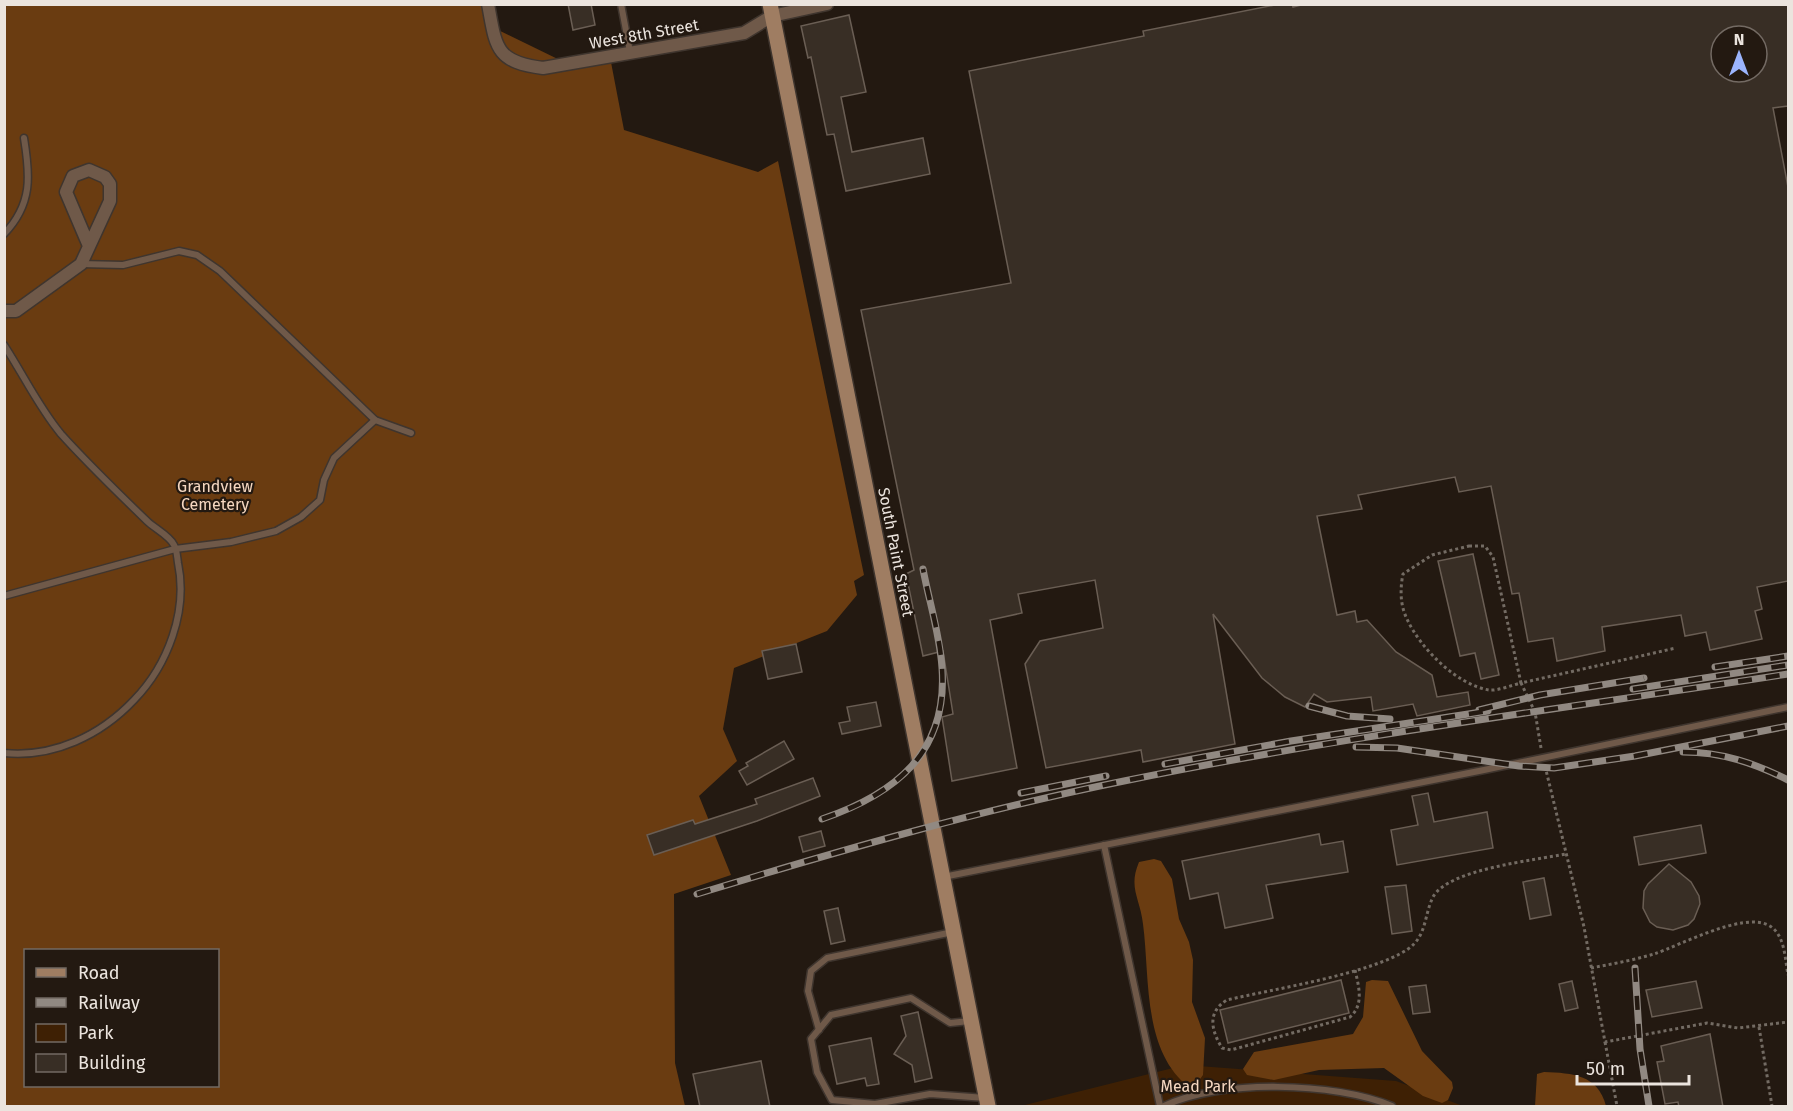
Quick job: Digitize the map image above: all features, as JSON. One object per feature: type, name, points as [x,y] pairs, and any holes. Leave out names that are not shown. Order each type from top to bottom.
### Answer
[{"type":"main road","name":"South Paint Street","points":[[771,10],[942,877],[973,1021],[987,1102]]},
{"type":"street","name":"West 8th Street","points":[[488,4],[496,46],[516,65],[543,69],[744,33],[771,10],[827,4]]},
{"type":"street","points":[[4,311],[16,311],[81,264],[89,246],[112,193],[105,177],[89,170],[73,176],[66,192],[89,246]]},
{"type":"lane","points":[[621,4],[630,53]]},
{"type":"lane","points":[[4,234],[22,211],[30,175],[24,138]]},
{"type":"lane","points":[[81,264],[123,265],[179,252],[197,255],[220,271],[375,420],[411,433]]},
{"type":"lane","points":[[4,345],[59,432],[148,522],[174,544],[182,583],[177,621],[165,655],[150,684],[120,715],[92,734],[61,748],[36,753],[4,753]]},
{"type":"lane","points":[[4,596],[175,549],[242,540],[276,531],[300,517],[320,500],[324,480],[334,458],[375,420]]},
{"type":"lane","points":[[942,877],[1788,707]]},
{"type":"lane","points":[[1104,845],[1162,1107],[1185,1096],[1245,1089],[1294,1088],[1332,1090],[1376,1100],[1392,1107]]},
{"type":"lane","points":[[819,1030],[808,991],[811,970],[827,958],[954,932]]},
{"type":"lane","points":[[973,1021],[950,1023],[911,998],[831,1015],[811,1039],[817,1072],[832,1100],[875,1104],[930,1094],[987,1102]]},
{"type":"path","points":[[1617,1107],[1591,968],[1543,758],[1535,712],[1521,683],[1493,557],[1485,546],[1468,546],[1432,555],[1403,574],[1400,590],[1407,619],[1426,648],[1464,681],[1491,690],[1521,683],[1676,648]]},
{"type":"path","points":[[1356,970],[1360,997],[1357,1011],[1350,1017],[1320,1023],[1231,1050],[1222,1048],[1215,1037],[1213,1014],[1216,1006],[1227,1000],[1356,970],[1408,949],[1421,935],[1432,898],[1439,888],[1460,877],[1566,854]]},
{"type":"path","points":[[1591,968],[1655,954],[1732,925],[1757,922],[1775,930],[1782,942],[1788,975]]},
{"type":"path","points":[[1605,1042],[1707,1023],[1738,1028],[1788,1022]]},
{"type":"path","points":[[1759,1027],[1772,1107]]},
{"type":"green space","name":"Grandview Cemetery","points":[[5,5],[486,5],[492,27],[568,64],[610,57],[624,130],[758,172],[778,161],[864,575],[854,581],[857,595],[827,631],[734,668],[723,729],[737,761],[699,796],[731,875],[674,894],[675,1063],[685,1106],[5,1106]]},
{"type":"green space","points":[[1154,859],[1161,861],[1172,879],[1179,919],[1189,942],[1193,960],[1192,1002],[1205,1038],[1203,1075],[1195,1086],[1189,1087],[1174,1072],[1163,1054],[1151,1011],[1142,915],[1135,879],[1139,862]]},
{"type":"green space","points":[[1388,981],[1422,1051],[1452,1082],[1453,1088],[1448,1100],[1442,1103],[1423,1096],[1384,1068],[1319,1070],[1274,1080],[1247,1075],[1243,1069],[1254,1052],[1353,1034],[1363,1017],[1366,982]]},
{"type":"green space","name":"Mead Park","points":[[1185,1065],[1396,1081],[1463,1106],[1021,1106]]},
{"type":"green space","points":[[1565,1073],[1591,1082],[1602,1096],[1606,1106],[1535,1106],[1537,1074]]},
{"type":"building","points":[[568,4],[591,4],[595,25],[573,30]]},
{"type":"building","points":[[1280,4],[1292,4],[1293,7],[1305,4],[1788,4],[1788,106],[1773,108],[1788,187],[1788,581],[1757,587],[1762,609],[1755,611],[1762,639],[1710,650],[1706,632],[1685,636],[1681,615],[1602,627],[1605,651],[1557,661],[1553,638],[1528,642],[1519,593],[1512,594],[1491,486],[1459,492],[1455,477],[1358,495],[1362,509],[1317,516],[1337,615],[1355,611],[1357,622],[1367,620],[1396,652],[1432,675],[1437,697],[1468,692],[1470,705],[1417,716],[1413,704],[1373,711],[1371,697],[1327,702],[1314,694],[1305,707],[1285,697],[1262,678],[1213,614],[1235,744],[1143,762],[1141,750],[1046,768],[1025,664],[1040,641],[1103,628],[1095,580],[1018,594],[1022,613],[990,620],[1017,768],[952,781],[942,717],[953,714],[943,651],[923,656],[906,574],[914,570],[861,310],[1011,283],[969,71],[1144,36],[1143,31]]},
{"type":"building","points":[[849,15],[866,92],[841,97],[852,152],[923,138],[930,174],[846,191],[834,134],[827,135],[811,57],[808,58],[801,26]]},
{"type":"building","points":[[1473,554],[1499,675],[1481,679],[1475,653],[1460,656],[1438,561]]},
{"type":"building","points":[[796,644],[802,672],[768,679],[762,651]]},
{"type":"building","points":[[876,702],[881,726],[842,734],[839,723],[850,721],[847,707]]},
{"type":"building","points":[[784,741],[794,759],[747,785],[739,771],[748,766],[746,763]]},
{"type":"building","points":[[813,778],[820,796],[757,821],[654,855],[647,835],[693,820],[695,824],[757,804],[755,799]]},
{"type":"building","points":[[1428,793],[1434,822],[1487,812],[1493,848],[1397,865],[1391,830],[1418,825],[1412,796]]},
{"type":"building","points":[[1701,825],[1706,853],[1639,865],[1634,837]]},
{"type":"building","points":[[821,831],[825,846],[803,852],[799,837]]},
{"type":"building","points":[[1319,834],[1321,845],[1343,841],[1348,872],[1266,885],[1273,918],[1225,928],[1218,893],[1190,899],[1182,861]]},
{"type":"building","points":[[1669,864],[1691,882],[1699,896],[1700,904],[1694,919],[1688,925],[1673,930],[1657,927],[1650,922],[1643,908],[1644,891],[1648,884]]},
{"type":"building","points":[[1544,878],[1551,915],[1530,919],[1523,882]]},
{"type":"building","points":[[1406,885],[1412,931],[1392,934],[1385,887]]},
{"type":"building","points":[[838,908],[845,941],[831,944],[824,911]]},
{"type":"building","points":[[1341,980],[1349,1013],[1228,1043],[1220,1010]]},
{"type":"building","points":[[1572,981],[1578,1008],[1565,1011],[1559,984]]},
{"type":"building","points":[[1696,981],[1702,1008],[1652,1017],[1646,990]]},
{"type":"building","points":[[1426,985],[1430,1012],[1413,1014],[1409,987]]},
{"type":"building","points":[[918,1012],[932,1078],[915,1082],[912,1065],[894,1054],[906,1036],[901,1016]]},
{"type":"building","points":[[1710,1034],[1723,1107],[1679,1107],[1678,1102],[1665,1104],[1657,1062],[1664,1061],[1661,1046]]},
{"type":"building","points":[[871,1038],[879,1084],[867,1086],[865,1078],[837,1084],[829,1046]]},
{"type":"building","points":[[761,1061],[770,1107],[700,1107],[693,1074]]},
{"type":"railway","points":[[822,819],[848,809],[894,783],[912,766],[926,747],[936,724],[942,698],[941,656],[923,569]]},
{"type":"railway","points":[[1715,667],[1788,656]]},
{"type":"railway","points":[[1633,689],[1788,665]]},
{"type":"railway","points":[[697,894],[909,832],[1124,781],[1373,736],[1788,674]]},
{"type":"railway","points":[[1479,710],[1540,695],[1644,678]]},
{"type":"railway","points":[[1309,706],[1347,716],[1390,719]]},
{"type":"railway","points":[[1165,764],[1291,741],[1488,711]]},
{"type":"railway","points":[[1356,747],[1397,748],[1519,766],[1554,768],[1635,756],[1788,726]]},
{"type":"railway","points":[[1683,752],[1724,756],[1763,768],[1788,780]]},
{"type":"railway","points":[[1021,793],[1106,776]]},
{"type":"railway","points":[[1635,968],[1640,1049],[1649,1106]]}]
